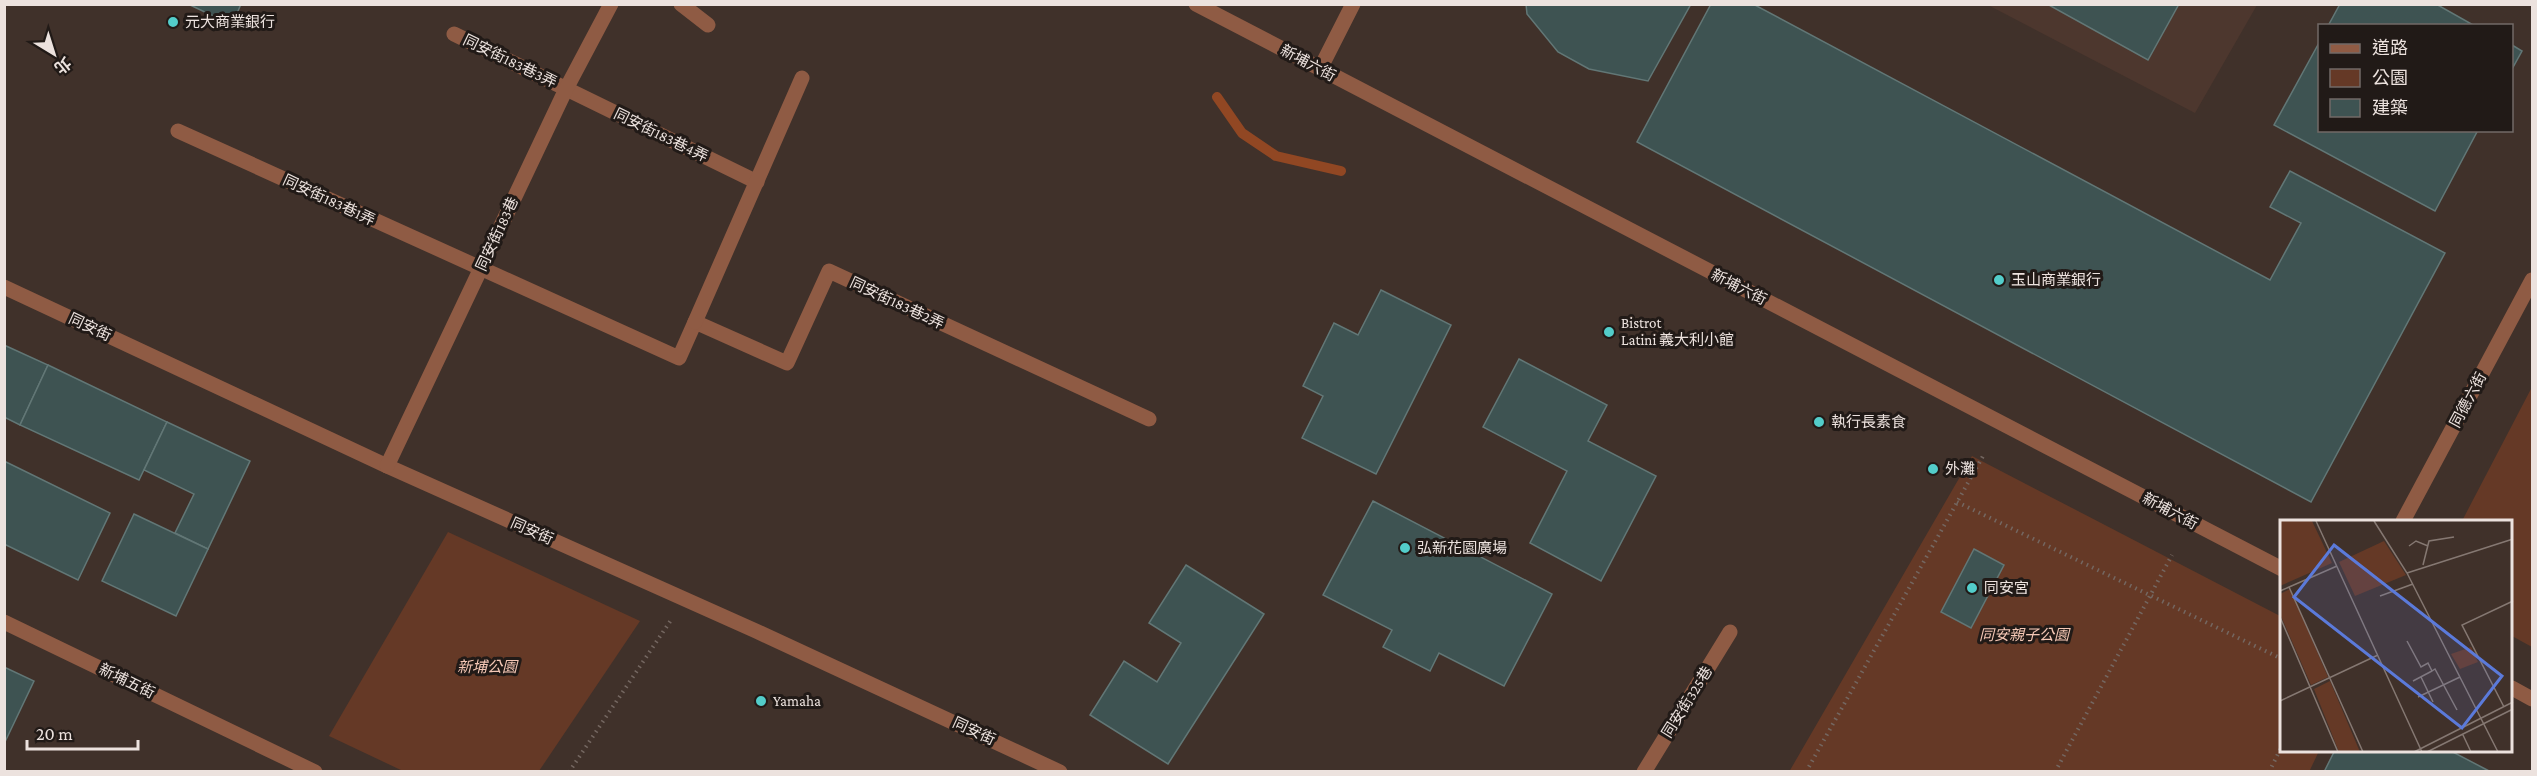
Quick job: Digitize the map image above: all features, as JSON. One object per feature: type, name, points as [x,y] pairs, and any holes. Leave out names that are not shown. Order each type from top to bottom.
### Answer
[{"type":"street","name":"同安街183巷","points":[[387,466],[566,89],[611,4]]},
{"type":"street","points":[[681,4],[708,25]]},
{"type":"street","name":"新埔六街","points":[[1196,4],[2280,568]]},
{"type":"street","points":[[1320,69],[1353,4]]},
{"type":"street","name":"同安街183巷3弄","points":[[454,34],[566,89]]},
{"type":"street","points":[[480,270],[679,358],[802,78]]},
{"type":"street","name":"同安街183巷4弄","points":[[566,89],[757,182]]},
{"type":"street","name":"同安街183巷1弄","points":[[178,131],[480,270]]},
{"type":"street","name":"同安街183巷2弄","points":[[695,322],[787,363],[829,271],[1149,419]]},
{"type":"street","name":"同德六街","points":[[2404,520],[2532,280]]},
{"type":"street","name":"同安街","points":[[4,287],[387,466],[1060,771]]},
{"type":"street","name":"新埔五街","points":[[4,622],[315,771]]},
{"type":"street","name":"同安街325巷","points":[[1644,771],[1730,632]]},
{"type":"street","points":[[2513,689],[2532,699]]},
{"type":"path","points":[[1806,771],[1983,456]]},
{"type":"path","points":[[1957,502],[2280,658]]},
{"type":"path","points":[[2055,771],[2172,555]]},
{"type":"path","points":[[569,771],[685,600]]},
{"type":"path","points":[[2269,771],[2280,750]]},
{"type":"shaded area","points":[[1988,5],[2257,5],[2195,113]]},
{"type":"green space","points":[[2532,387],[2532,647],[2513,637],[2513,520],[2463,520]]},
{"type":"green space","name":"同安親子公園","points":[[1972,456],[2280,616],[2280,752],[2319,752],[2309,772],[1789,772]]},
{"type":"green space","name":"新埔公園","points":[[448,532],[640,621],[539,771],[403,771],[329,736]]},
{"type":"building","points":[[188,4],[241,4],[232,25]]},
{"type":"building","points":[[1526,4],[1691,4],[1648,81],[1589,69],[1558,52],[1527,14]]},
{"type":"building","points":[[1711,4],[1753,4],[2270,280],[2301,223],[2270,207],[2290,171],[2445,253],[2311,502],[1637,142]]},
{"type":"building","points":[[2047,4],[2179,4],[2148,60]]},
{"type":"building","points":[[2340,4],[2436,4],[2471,24],[2329,24]]},
{"type":"building","points":[[2318,45],[2318,132],[2477,132],[2435,211],[2274,125]]},
{"type":"building","points":[[2513,46],[2522,51],[2513,67]]},
{"type":"building","points":[[1381,290],[1451,325],[1376,474],[1302,438],[1323,396],[1303,386],[1334,323],[1358,335]]},
{"type":"building","points":[[4,345],[48,365],[20,425],[4,417]]},
{"type":"building","name":"弘新花園廣場","points":[[1519,359],[1607,405],[1588,441],[1656,476],[1601,581],[1530,543],[1567,471],[1483,427]]},
{"type":"building","points":[[48,365],[167,422],[139,480],[20,425]]},
{"type":"building","points":[[167,422],[250,461],[208,549],[175,533],[194,494],[144,470]]},
{"type":"building","points":[[4,461],[110,513],[78,580],[4,544]]},
{"type":"building","name":"弘新花園廣場","points":[[1373,501],[1552,594],[1504,686],[1439,653],[1430,671],[1383,647],[1392,630],[1323,595]]},
{"type":"building","points":[[134,514],[208,549],[176,616],[102,581]]},
{"type":"building","name":"同安宮","points":[[1974,549],[2004,565],[1971,628],[1941,612]]},
{"type":"building","points":[[1186,565],[1264,614],[1168,764],[1090,715],[1124,661],[1157,682],[1181,643],[1149,623]]},
{"type":"building","points":[[4,667],[34,681],[4,744]]},
{"type":"building","points":[[2334,752],[2453,752],[2491,772],[2324,772]]},
{"type":"waterway","points":[[1217,97],[1242,133],[1276,156],[1341,171]]},
{"type":"place","name":"元大商業銀行","points":[[173,22]]},
{"type":"place","name":"玉山商業銀行","points":[[1999,280]]},
{"type":"place","name":"Bistrot Latini 義大利小館","points":[[1609,332]]},
{"type":"place","name":"執行長素食","points":[[1819,422]]},
{"type":"place","name":"外灘","points":[[1933,469]]},
{"type":"place","name":"弘新花園廣場","points":[[1405,548]]},
{"type":"place","name":"同安宮","points":[[1972,588]]},
{"type":"place","name":"Yamaha","points":[[761,701]]}]
